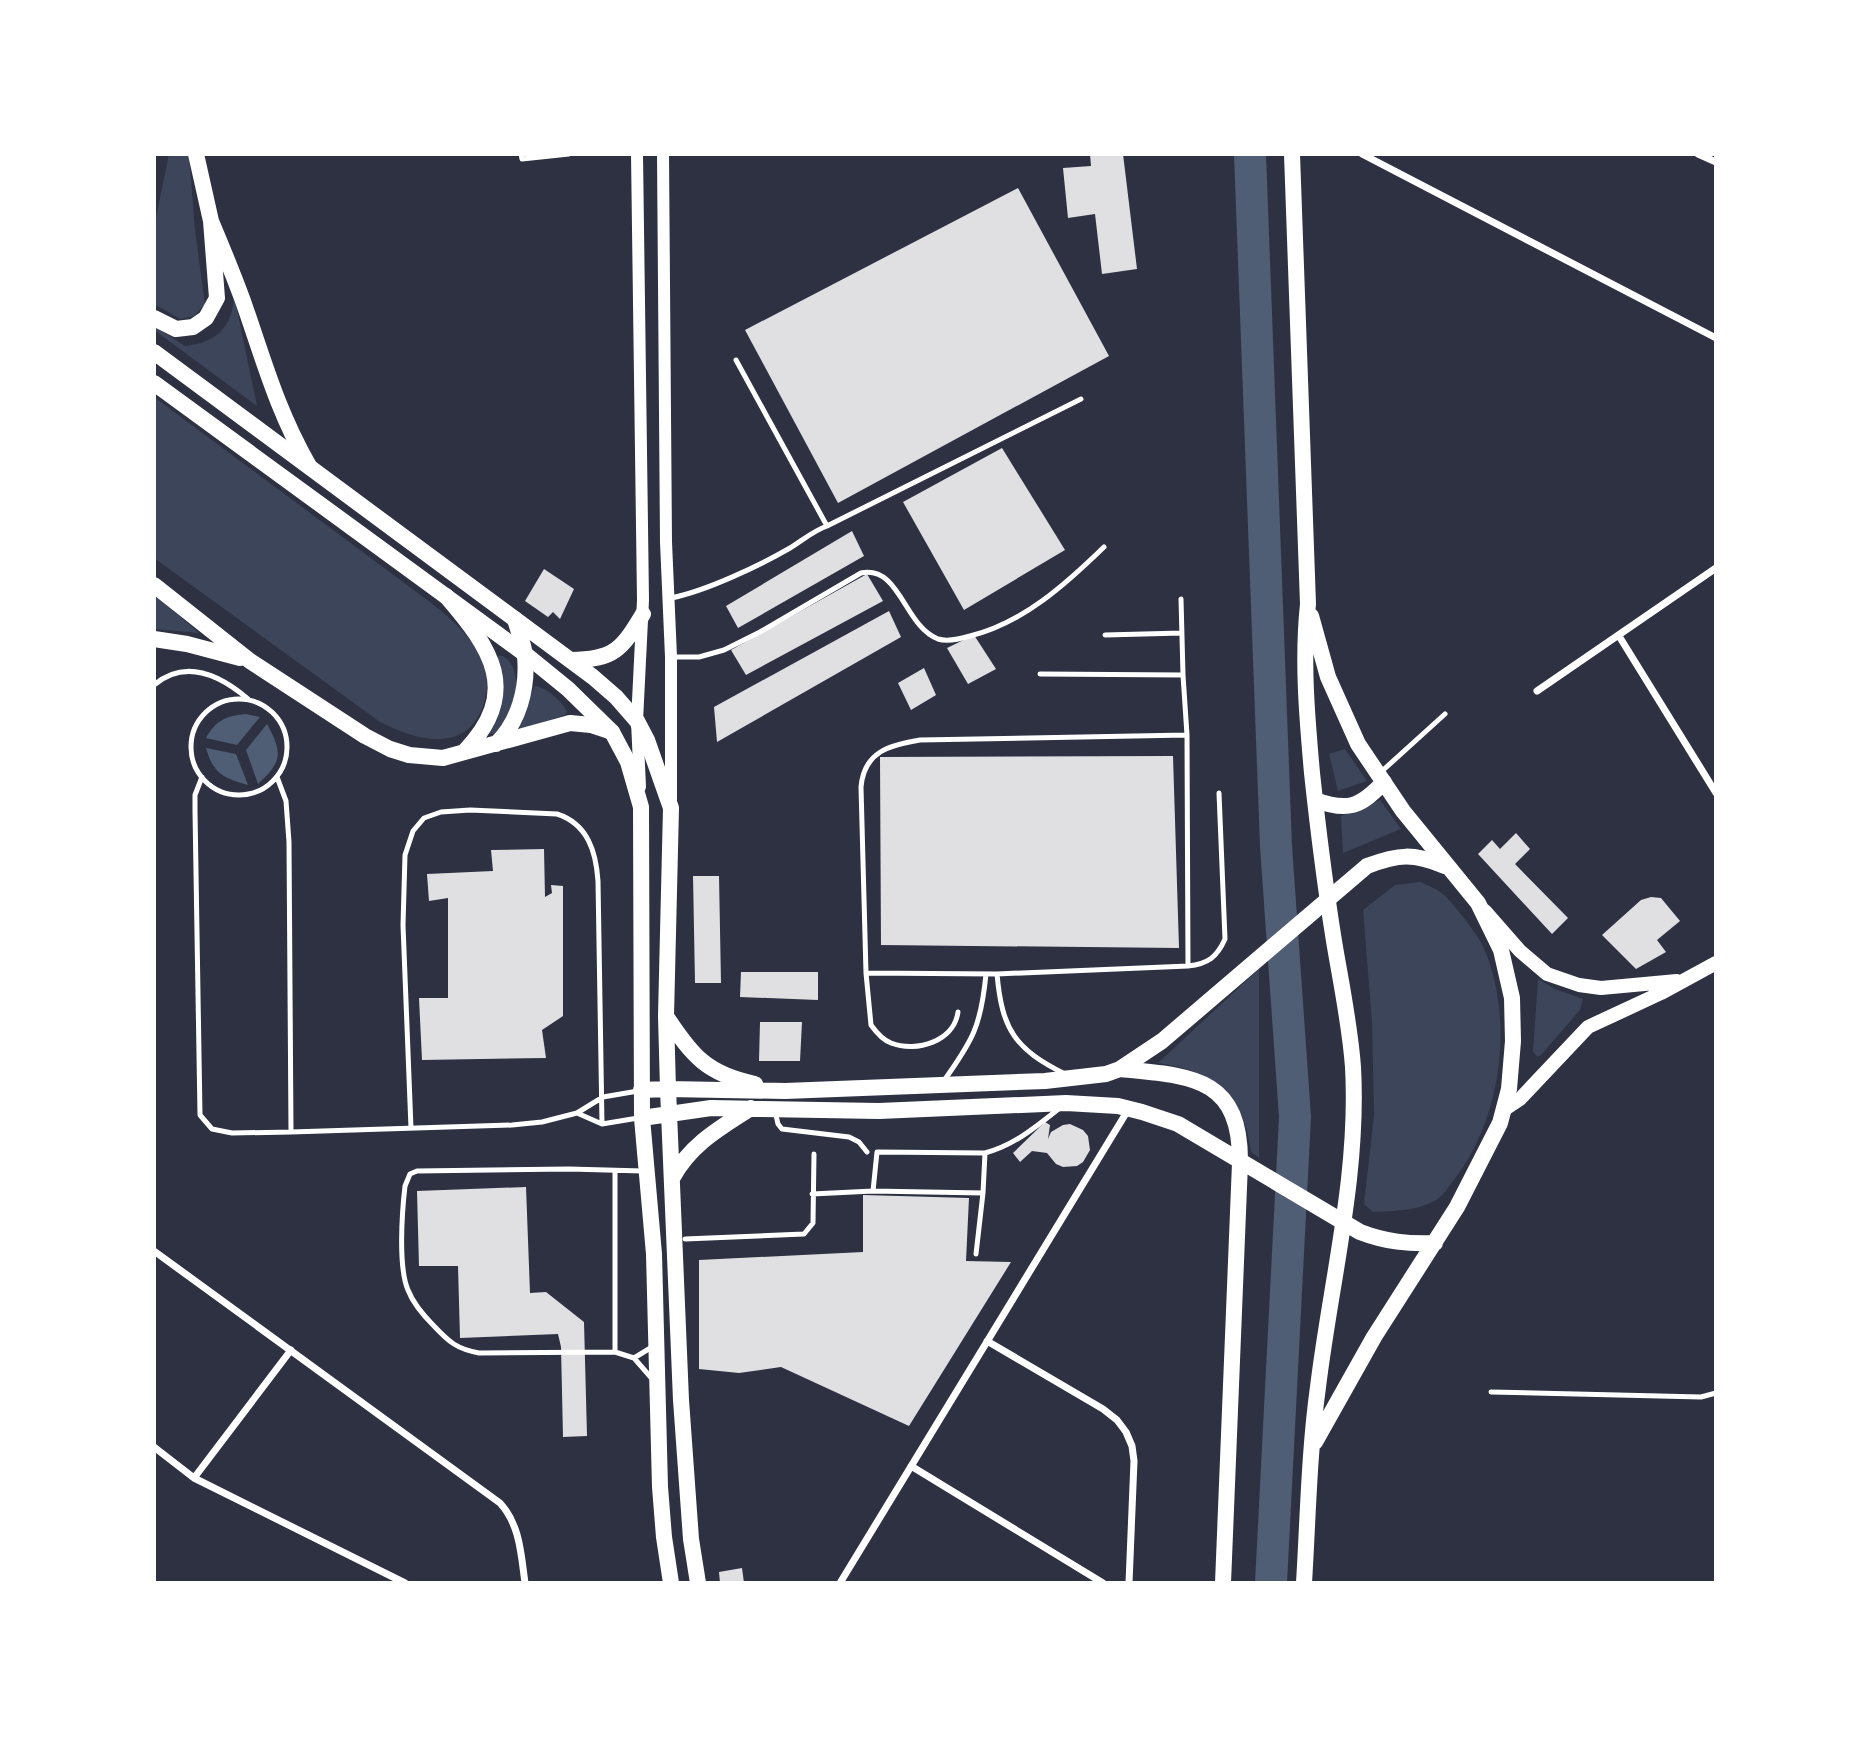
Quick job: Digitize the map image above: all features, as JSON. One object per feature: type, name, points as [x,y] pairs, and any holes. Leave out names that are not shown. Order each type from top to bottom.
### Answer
[{"type":"main road","points":[[154,318],[170,328],[183,330],[202,323],[212,310],[218,288],[211,221],[196,154]]},
{"type":"main road","points":[[1292,154],[1308,604],[1305,627],[1306,713],[1328,899],[1353,1066],[1353,1121],[1345,1224],[1318,1387],[1311,1450],[1304,1583]]},
{"type":"main road","points":[[211,221],[243,301],[273,393],[309,466]]},
{"type":"main road","points":[[154,352],[571,660],[616,698],[637,721],[646,740],[671,808],[666,1016],[668,1088],[681,1400],[691,1539],[698,1583]]},
{"type":"main road","points":[[154,383],[568,688],[612,732],[628,762],[641,807],[642,1118],[654,1254],[663,1525],[671,1583]]},
{"type":"main road","points":[[154,585],[250,661],[350,727],[390,749],[426,758],[443,758],[570,723],[591,725],[612,732]]},
{"type":"main road","points":[[446,596],[478,636],[493,665],[495,675],[496,691],[492,706],[481,730],[464,752]]},
{"type":"main road","points":[[1308,604],[1328,677],[1358,744],[1447,867],[1520,951],[1547,974],[1579,985],[1626,988],[1682,980]]},
{"type":"main road","points":[[571,660],[603,658],[614,653],[629,637],[643,607]]},
{"type":"main road","points":[[496,744],[512,724],[519,708],[526,676],[525,654],[515,619]]},
{"type":"main road","points":[[154,639],[187,644],[250,661]]},
{"type":"main road","points":[[1315,800],[1335,807],[1360,803],[1381,778]]},
{"type":"main road","points":[[641,1090],[668,1088],[785,1091],[1074,1079],[1106,1074],[1121,1069],[1162,1041],[1367,866],[1391,857],[1406,856],[1424,858],[1447,867]]},
{"type":"main road","points":[[1311,1450],[1374,1337],[1436,1243],[1482,1159],[1505,1109],[1511,1071],[1512,998],[1501,950],[1478,903]]},
{"type":"main road","points":[[1505,1109],[1525,1094],[1588,1027],[1661,993],[1716,963]]},
{"type":"main road","points":[[666,1016],[686,1047],[710,1067],[739,1080],[785,1091]]},
{"type":"main road","points":[[1121,1069],[1179,1076],[1216,1092],[1229,1105],[1236,1119],[1247,1167],[1223,1583]]},
{"type":"main road","points":[[642,1118],[711,1108],[879,1111],[1066,1103],[1107,1105],[1178,1124],[1322,1212],[1368,1235],[1409,1244],[1436,1243]]},
{"type":"main road","points":[[673,1177],[697,1144],[751,1108]]},
{"type":"street","points":[[637,154],[643,607],[637,721],[641,807]]},
{"type":"street","points":[[663,154],[671,808]]},
{"type":"street","points":[[1362,154],[1716,338]]},
{"type":"street","points":[[1698,154],[1716,162]]},
{"type":"street","points":[[1537,691],[1716,568]]},
{"type":"street","points":[[643,607],[667,598]]},
{"type":"street","points":[[1619,636],[1716,793]]},
{"type":"street","points":[[840,1583],[1128,1109]]},
{"type":"street","points":[[154,1251],[500,1503],[517,1529],[525,1583]]},
{"type":"street","points":[[987,1341],[1103,1409],[1126,1432],[1134,1461],[1129,1583]]},
{"type":"street","points":[[194,1478],[291,1350]]},
{"type":"street","points":[[154,1447],[194,1478],[405,1583]]},
{"type":"street","points":[[911,1466],[1103,1583]]},
{"type":"lane","points":[[521,154],[522,159],[569,154]]},
{"type":"lane","points":[[736,360],[827,526]]},
{"type":"lane","points":[[667,598],[685,595],[728,578],[789,548],[817,530],[1081,399]]},
{"type":"lane","points":[[671,657],[699,657],[724,650],[761,632],[861,573],[871,571],[882,574],[889,581],[927,633],[941,640],[954,640],[983,633],[1011,621],[1052,594],[1104,547]]},
{"type":"lane","points":[[1181,599],[1187,735],[1188,967]]},
{"type":"lane","points":[[1105,635],[1182,633]]},
{"type":"lane","points":[[154,685],[175,674],[193,671],[216,676],[249,700],[269,709],[286,736],[286,757],[277,777],[261,790],[240,795],[219,790],[202,777],[196,768],[191,747],[192,737],[201,717],[208,709],[228,700],[249,700]]},
{"type":"lane","points":[[1040,674],[1183,675]]},
{"type":"lane","points":[[1381,778],[1445,714]]},
{"type":"lane","points":[[958,1012],[956,1021],[942,1037],[931,1043],[910,1046],[893,1044],[870,1025],[861,787],[862,773],[869,762],[881,751],[898,743],[920,740],[1187,735]]},
{"type":"lane","points":[[202,777],[195,803],[200,1115],[212,1129],[232,1133],[512,1125],[542,1122],[578,1113],[603,1097],[641,1090]]},
{"type":"lane","points":[[277,777],[286,801],[289,842],[291,1132]]},
{"type":"lane","points":[[866,974],[997,974],[1188,967],[1213,959],[1225,939],[1219,793]]},
{"type":"lane","points":[[411,1128],[403,925],[405,855],[413,831],[424,818],[442,812],[470,810],[557,814],[569,818],[582,829],[591,843],[597,859],[602,1124]]},
{"type":"lane","points":[[941,1084],[969,1045],[979,1022],[986,974]]},
{"type":"lane","points":[[997,974],[1001,1006],[1009,1031],[1023,1047],[1045,1064],[1074,1079]]},
{"type":"lane","points":[[873,1191],[877,1152],[985,1153],[1006,1147],[1066,1103]]},
{"type":"lane","points":[[775,1110],[782,1129],[849,1137],[867,1152]]},
{"type":"lane","points":[[578,1113],[602,1124],[642,1118]]},
{"type":"lane","points":[[976,1254],[985,1153]]},
{"type":"lane","points":[[685,1238],[804,1234],[813,1223],[814,1154]]},
{"type":"lane","points":[[646,1171],[417,1171],[407,1178],[403,1203],[403,1270],[407,1289],[424,1314],[457,1348],[479,1353],[615,1352],[634,1358],[657,1385]]},
{"type":"lane","points":[[615,1171],[615,1352]]},
{"type":"lane","points":[[812,1194],[965,1191],[983,1194]]},
{"type":"lane","points":[[634,1358],[656,1345]]},
{"type":"lane","points":[[1491,1392],[1701,1397],[1716,1393]]},
{"type":"shaded area","points":[[169,154],[189,154],[205,304],[194,316],[180,319],[154,304],[154,227]]},
{"type":"shaded area","points":[[234,295],[257,406],[154,330],[154,326],[185,346],[206,341],[214,337],[226,324]]},
{"type":"shaded area","points":[[154,397],[456,624],[478,651],[487,677],[487,691],[482,709],[474,723],[463,733],[436,739],[407,734],[380,722],[154,558]]},
{"type":"shaded area","points":[[154,594],[199,633],[154,629]]},
{"type":"shaded area","points":[[498,656],[503,656],[513,667],[516,691],[509,717],[496,734],[490,734],[503,696]]},
{"type":"shaded area","points":[[535,686],[554,696],[567,712],[565,715],[521,729],[519,726]]},
{"type":"shaded area","points":[[246,714],[260,717],[237,745],[206,738],[222,720]]},
{"type":"shaded area","points":[[267,724],[276,743],[278,757],[272,769],[258,784],[246,750]]},
{"type":"shaded area","points":[[206,748],[236,754],[248,785],[220,773]]},
{"type":"shaded area","points":[[1345,749],[1367,781],[1338,791],[1329,754]]},
{"type":"shaded area","points":[[1380,800],[1401,829],[1343,853],[1341,816]]},
{"type":"shaded area","points":[[1421,882],[1448,899],[1483,946],[1493,974],[1499,1005],[1498,1068],[1483,1129],[1470,1156],[1444,1194],[1417,1208],[1373,1212],[1364,1204],[1374,1115],[1372,1022],[1363,910],[1395,885]]},
{"type":"shaded area","points":[[1259,969],[1259,1158],[1251,1152],[1241,1115],[1223,1089],[1195,1072],[1158,1063]]},
{"type":"shaded area","points":[[1538,979],[1555,989],[1583,999],[1580,1010],[1538,1057],[1533,1052]]},
{"type":"building","points":[[1090,154],[1123,154],[1137,269],[1102,274],[1095,214],[1068,218],[1063,168],[1091,166]]},
{"type":"building","points":[[1018,188],[1109,356],[838,503],[745,330]]},
{"type":"building","points":[[1002,448],[1065,550],[964,610],[903,502]]},
{"type":"building","points":[[852,531],[864,556],[738,628],[726,606]]},
{"type":"building","points":[[544,569],[574,589],[560,619],[553,612],[548,617],[525,601]]},
{"type":"building","points":[[867,574],[883,601],[746,675],[731,650]]},
{"type":"building","points":[[889,611],[901,637],[717,742],[714,707]]},
{"type":"building","points":[[974,635],[996,669],[968,684],[947,648]]},
{"type":"building","points":[[924,668],[936,695],[911,710],[898,683]]},
{"type":"building","points":[[1173,756],[1179,948],[881,945],[880,757]]},
{"type":"building","points":[[1516,833],[1530,849],[1515,864],[1568,918],[1552,934],[1478,854],[1492,840],[1500,849]]},
{"type":"building","points":[[544,849],[545,897],[552,893],[551,885],[563,886],[563,1016],[542,1030],[546,1058],[422,1060],[419,998],[448,998],[448,898],[429,901],[427,874],[493,871],[491,850]]},
{"type":"building","points":[[693,876],[719,876],[721,983],[695,983]]},
{"type":"building","points":[[1661,898],[1680,921],[1657,940],[1666,952],[1636,969],[1602,935],[1641,900]]},
{"type":"building","points":[[741,972],[818,972],[818,1000],[740,997]]},
{"type":"building","points":[[760,1022],[802,1022],[800,1061],[759,1061]]},
{"type":"building","points":[[1045,1122],[1050,1125],[1048,1139],[1051,1132],[1063,1125],[1070,1124],[1083,1130],[1088,1136],[1090,1150],[1083,1162],[1077,1166],[1063,1167],[1056,1164],[1047,1153],[1032,1151],[1020,1162],[1013,1153]]},
{"type":"building","points":[[526,1187],[530,1293],[546,1292],[584,1322],[587,1436],[563,1437],[561,1347],[558,1334],[460,1338],[458,1266],[419,1266],[417,1191]]},
{"type":"building","points":[[863,1195],[969,1198],[966,1261],[1011,1262],[909,1426],[781,1367],[739,1373],[699,1369],[699,1260],[863,1252]]},
{"type":"building","points":[[742,1568],[744,1583],[720,1583],[719,1572]]},
{"type":"waterway","points":[[1250,154],[1276,846],[1295,1117],[1271,1583]]}]
